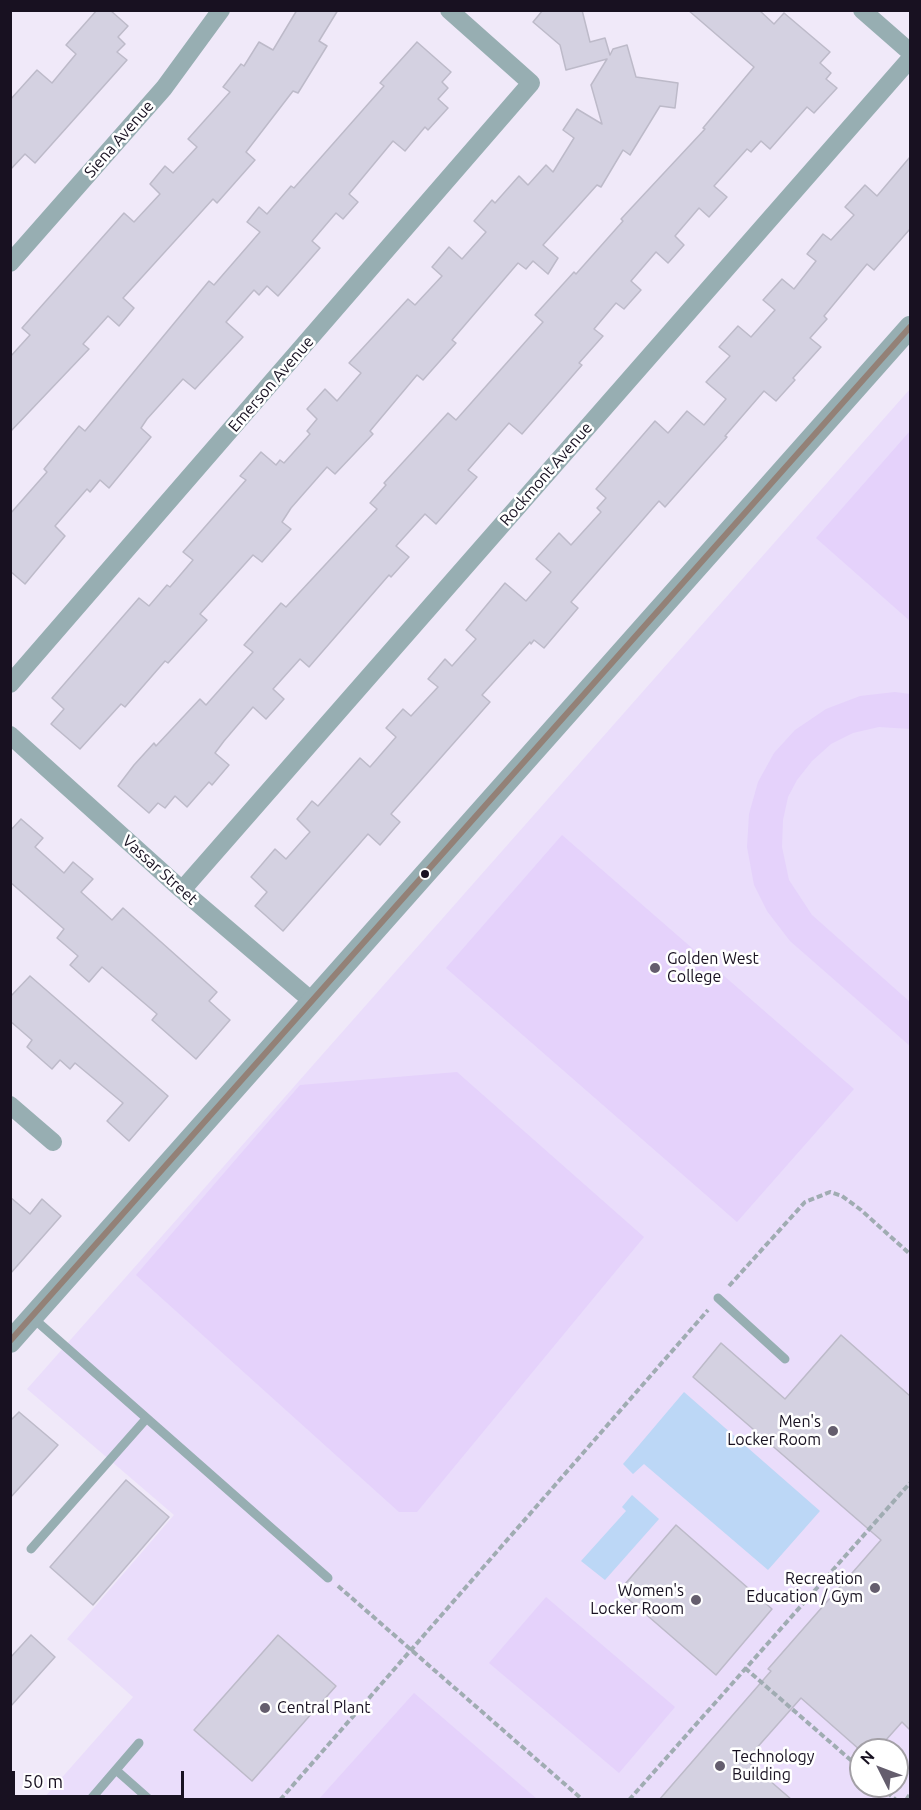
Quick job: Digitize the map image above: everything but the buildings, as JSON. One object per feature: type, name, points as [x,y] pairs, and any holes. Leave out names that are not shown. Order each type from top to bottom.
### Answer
[{"type":"street","name":"Siena Avenue","points":[[10,263],[164,88],[220,10]]},
{"type":"street","name":"Emerson Avenue","points":[[10,684],[531,83],[449,10]]},
{"type":"street","points":[[862,10],[910,52]]},
{"type":"street","name":"Rockmont Avenue","points":[[182,890],[910,59]]},
{"type":"street","points":[[10,1342],[910,327]]},
{"type":"street","name":"Vassar Street","points":[[10,735],[182,890],[312,1001]]},
{"type":"street","points":[[10,1105],[53,1142]]},
{"type":"lane","points":[[718,1298],[785,1359]]},
{"type":"lane","points":[[32,1317],[328,1578]]},
{"type":"lane","points":[[31,1549],[146,1419]]},
{"type":"lane","points":[[90,1800],[139,1743]]},
{"type":"lane","points":[[116,1770],[150,1800]]},
{"type":"path","points":[[280,1800],[718,1298],[805,1202],[830,1192],[842,1196],[910,1254]]},
{"type":"path","points":[[629,1800],[910,1484]]},
{"type":"path","points":[[328,1578],[583,1800]]},
{"type":"path","points":[[745,1668],[849,1759]]},
{"type":"path","points":[[906,1800],[910,1794]]},
{"type":"shaded area","name":"Golden West College","points":[[910,389],[910,1799],[43,1799],[133,1697],[67,1639],[174,1515],[27,1389]]},
{"type":"shaded area","points":[[910,431],[910,621],[816,538]]},
{"type":"shaded area","points":[[895,692],[910,694],[910,729],[879,727],[853,733],[831,744],[812,761],[797,780],[788,797],[783,820],[782,847],[789,880],[812,915],[910,1002],[910,1046],[790,941],[767,911],[754,885],[747,847],[749,814],[758,782],[774,753],[795,730],[826,709],[860,696]]},
{"type":"shaded area","points":[[562,835],[854,1089],[737,1222],[446,968]]},
{"type":"shaded area","points":[[457,1072],[644,1237],[417,1512],[399,1512],[136,1275],[300,1085]]},
{"type":"shaded area","points":[[546,1597],[675,1707],[619,1773],[489,1663]]},
{"type":"shaded area","points":[[414,1693],[537,1799],[319,1799]]},
{"type":"water","points":[[684,1392],[820,1511],[768,1570],[644,1464],[633,1474],[623,1464]]},
{"type":"water","points":[[632,1495],[659,1519],[605,1580],[581,1561],[626,1511],[622,1507]]},
{"type":"transit line","points":[[10,1341],[910,327]]},
{"type":"place","name":"Golden West College","points":[[655,968]]},
{"type":"place","name":"Men's Locker Room","points":[[833,1431]]},
{"type":"place","name":"Recreation Education / Gym","points":[[875,1588]]},
{"type":"place","name":"Women's Locker Room","points":[[696,1600]]},
{"type":"place","name":"Central Plant","points":[[265,1708]]},
{"type":"place","name":"Technology Building","points":[[720,1766]]}]
